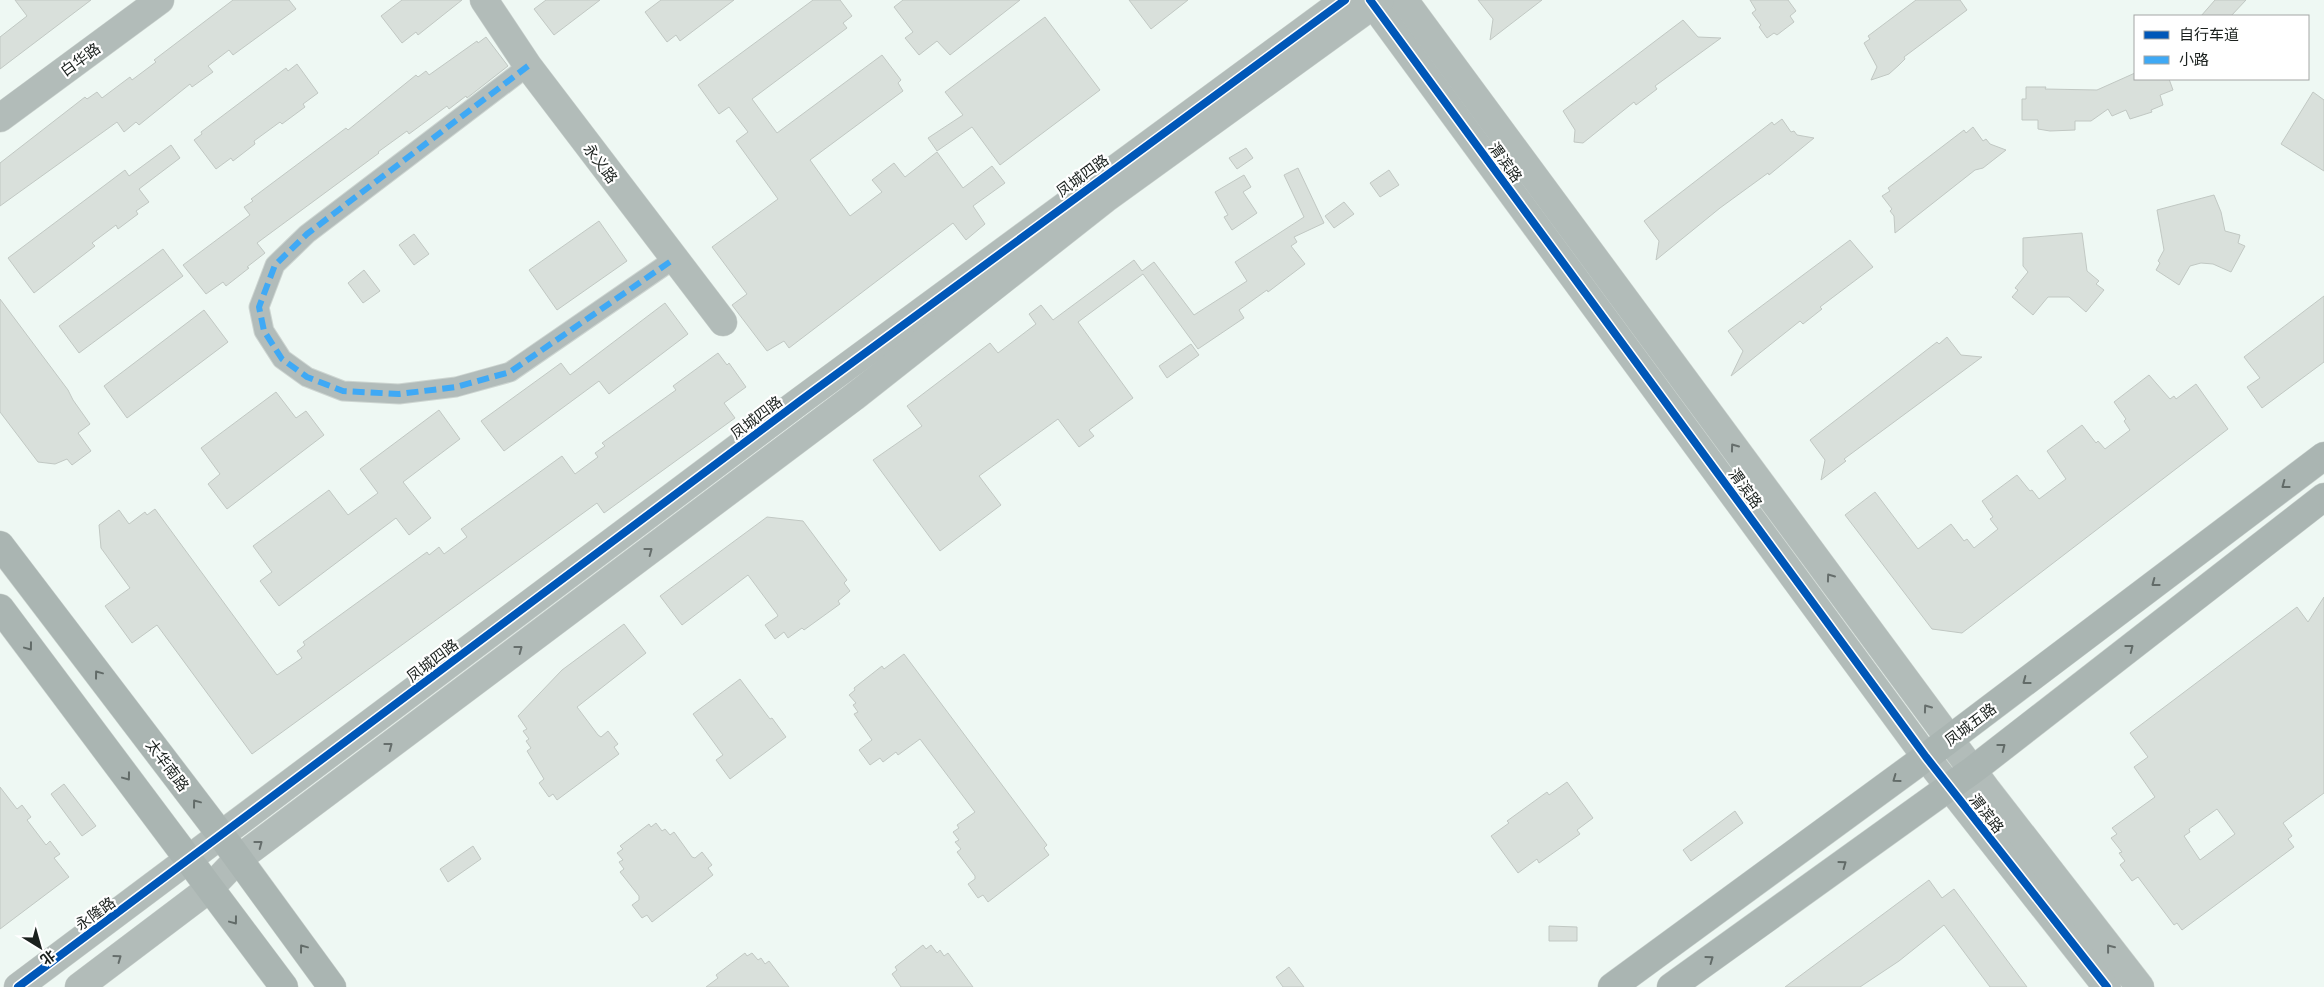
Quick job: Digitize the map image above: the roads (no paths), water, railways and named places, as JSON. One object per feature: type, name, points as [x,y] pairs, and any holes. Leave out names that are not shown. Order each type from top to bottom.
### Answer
[{"type":"main road","name":"凤城五路","points":[[1612,987],[1950,739],[2324,456]]},
{"type":"main road","points":[[1671,987],[1973,770],[2324,497]]},
{"type":"main road","name":"太华南路","points":[[0,546],[221,835],[237,860],[332,987]]},
{"type":"main road","points":[[0,608],[284,987]]},
{"type":"street","name":"白华路","points":[[0,118],[160,0]]},
{"type":"street","name":"永义路","points":[[484,0],[528,66],[723,322]]},
{"type":"street","name":"凤城四路","points":[[189,861],[221,835],[1062,206],[1344,0]]},
{"type":"street","name":"渭滨路","points":[[1404,0],[1973,770],[2140,987]]},
{"type":"street","points":[[79,987],[210,888],[237,860],[854,397],[1105,199],[1375,2]]},
{"type":"street","name":"渭滨路","points":[[1375,2],[1926,756],[2107,987]]},
{"type":"street","points":[[528,66],[307,234],[275,265],[259,307],[264,331],[282,359],[307,377],[343,391],[399,394],[456,387],[510,372],[674,259]]},
{"type":"street","name":"永隆路","points":[[18,987],[189,861]]}]
